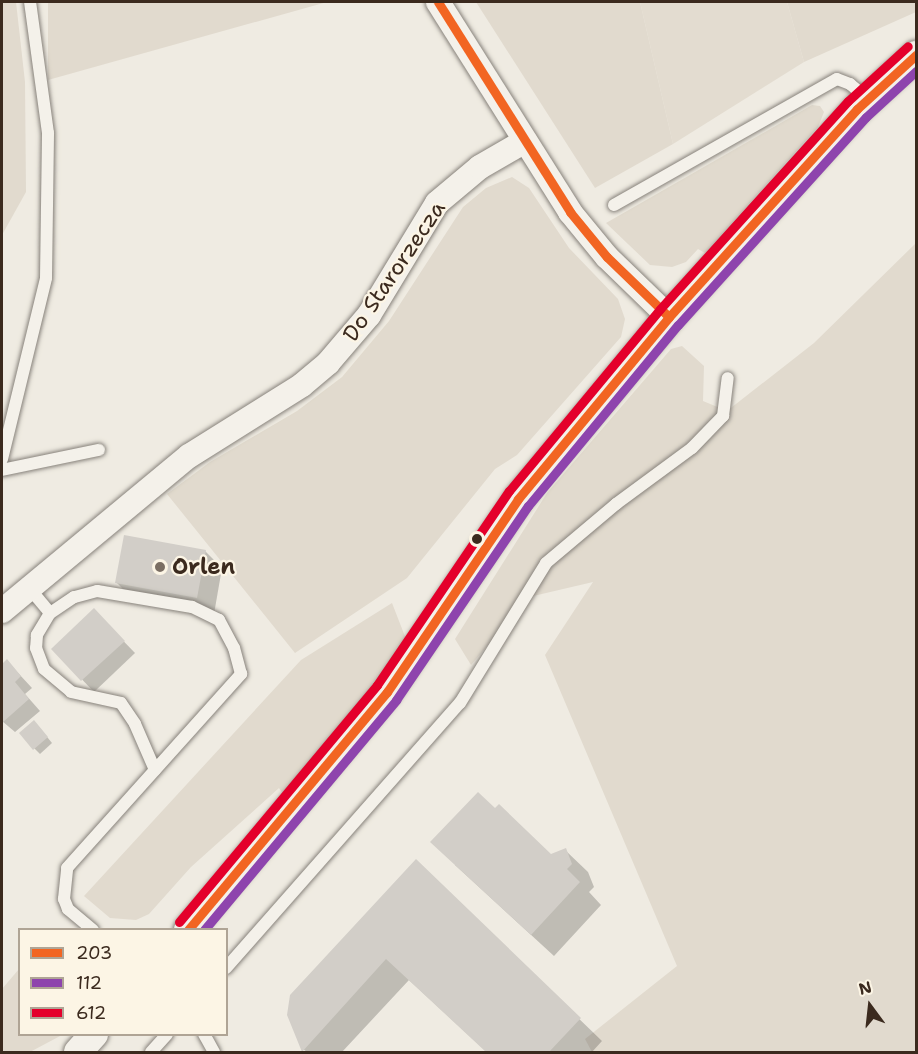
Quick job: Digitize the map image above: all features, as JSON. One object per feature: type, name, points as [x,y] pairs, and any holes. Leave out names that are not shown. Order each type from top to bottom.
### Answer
[{"type":"street","points":[[438,2],[587,235],[669,316]]},
{"type":"street","points":[[190,928],[359,728],[518,499],[669,316],[868,99],[916,55]]},
{"type":"street","name":"Do Starorzecza","points":[[2,611],[189,456],[302,385],[328,363],[369,315],[437,203],[480,167],[525,141]]},
{"type":"street","points":[[78,1053],[93,1036]]},
{"type":"lane","points":[[2,459],[46,278],[48,133],[30,2]]},
{"type":"lane","points":[[614,205],[837,79],[850,84],[868,99]]},
{"type":"lane","points":[[228,967],[460,703],[546,563],[616,504],[692,448],[723,416],[728,378]]},
{"type":"lane","points":[[2,470],[99,450]]},
{"type":"lane","points":[[30,589],[50,613]]},
{"type":"lane","points":[[91,928],[68,909],[64,899],[67,868],[155,770],[241,674],[234,648],[219,620],[192,607],[96,591],[74,597],[50,613],[37,635],[36,648],[44,669],[70,692],[122,703],[135,724],[155,770]]},
{"type":"lane","points":[[151,1053],[166,1036]]},
{"type":"lane","points":[[205,1036],[214,1053]]},
{"type":"shaded area","points":[[2,2],[16,2],[25,82],[26,192],[2,235]]},
{"type":"shaded area","points":[[48,2],[327,2],[48,80]]},
{"type":"shaded area","points":[[476,2],[640,2],[673,144],[595,188]]},
{"type":"shaded area","points":[[640,2],[787,2],[804,62],[673,144]]},
{"type":"shaded area","points":[[787,2],[916,2],[916,12],[804,62]]},
{"type":"shaded area","points":[[812,105],[820,106],[824,112],[818,127],[705,253],[698,249],[686,262],[672,267],[650,265],[606,223]]},
{"type":"shaded area","points":[[512,177],[529,188],[569,248],[618,299],[625,319],[621,337],[517,455],[495,469],[407,578],[295,653],[167,494],[210,462],[297,411],[342,377],[389,321],[463,207],[486,188]]},
{"type":"shaded area","points":[[916,243],[916,1052],[592,1052],[585,1039],[677,966],[545,655],[593,582],[529,597],[471,665],[455,639],[547,493],[671,349],[682,346],[704,366],[703,401],[727,411],[814,343]]},
{"type":"shaded area","points":[[392,603],[406,639],[352,712],[283,794],[279,788],[191,867],[149,914],[136,920],[110,918],[84,896],[301,660]]},
{"type":"shaded area","points":[[18,970],[18,1036],[60,1036],[30,1052],[2,1052],[2,989]]},
{"type":"building","name":"Orlen","points":[[124,535],[206,550],[197,598],[115,583]]},
{"type":"building","points":[[94,608],[125,641],[81,681],[51,649]]},
{"type":"building","points":[[7,659],[21,676],[15,682],[29,699],[3,722],[2,664]]},
{"type":"building","points":[[34,720],[48,737],[33,750],[19,733]]},
{"type":"building","points":[[478,792],[495,808],[499,804],[551,854],[566,848],[572,864],[567,869],[580,882],[531,935],[430,842]]},
{"type":"building","points":[[416,859],[581,1018],[549,1052],[486,1052],[386,959],[302,1052],[287,1015],[290,995]]},
{"type":"transit line","name":"203","points":[[438,2],[570,212],[607,257],[669,317]]},
{"type":"transit line","name":"612","points":[[179,922],[377,685],[509,491],[660,309],[848,101],[908,46]]},
{"type":"transit line","name":"203","points":[[190,928],[387,692],[518,499],[669,317],[857,109],[916,55]]},
{"type":"transit line","name":"112","points":[[206,928],[396,700],[528,506],[678,325],[866,117],[916,71]]},
{"type":"place","name":"Orlen","points":[[160,567]]}]
